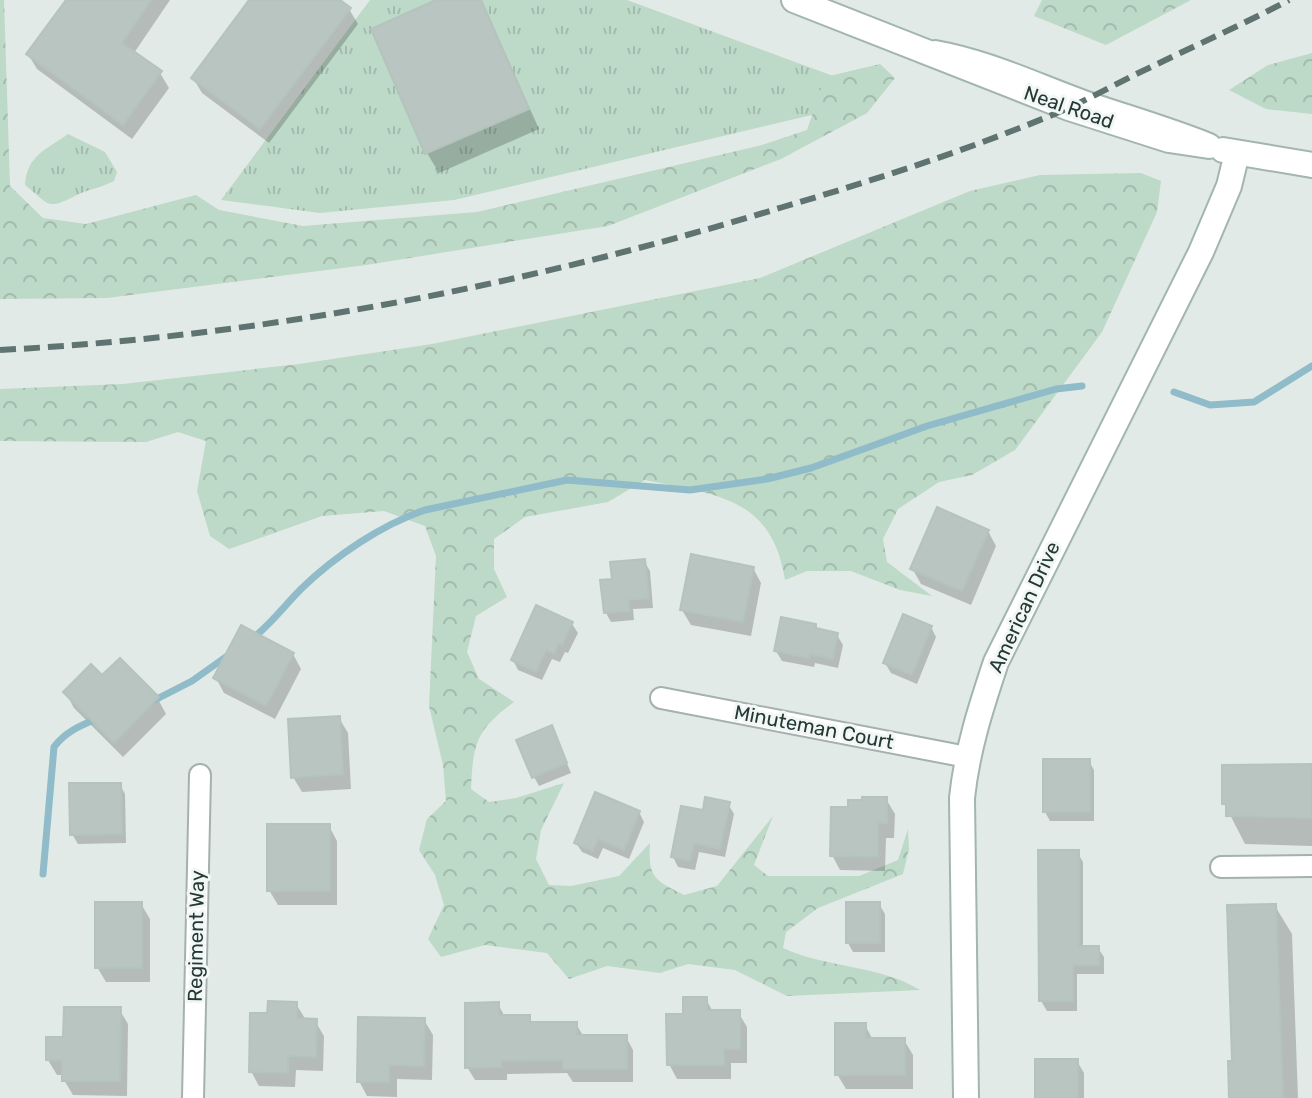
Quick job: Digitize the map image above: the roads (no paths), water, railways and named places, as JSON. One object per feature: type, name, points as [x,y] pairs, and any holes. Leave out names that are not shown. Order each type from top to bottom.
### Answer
[{"type":"street","name":"Neal Road","points":[[794,0],[935,53],[962,68],[1096,117],[1169,140],[1312,165]]},
{"type":"street","name":"American Drive","points":[[966,1098],[962,825],[967,757],[996,662],[1201,252],[1229,186],[1237,153]]},
{"type":"street","name":"Minuteman Court","points":[[661,698],[967,757]]},
{"type":"street","name":"Regiment Way","points":[[193,1098],[200,775]]},
{"type":"street","points":[[1221,867],[1312,866]]},
{"type":"waterway","points":[[1174,392],[1210,405],[1254,402],[1312,366]]},
{"type":"waterway","points":[[253,638],[301,589],[344,553],[375,533],[425,510],[567,480],[690,490],[767,479],[811,468],[927,426],[1056,389],[1082,386]]},
{"type":"waterway","points":[[149,703],[192,681],[230,654]]},
{"type":"waterway","points":[[43,874],[54,747],[63,737],[99,718]]},
{"type":"railway","points":[[0,350],[199,333],[298,319],[494,283],[687,235],[890,174],[1030,124],[1289,0]]}]
